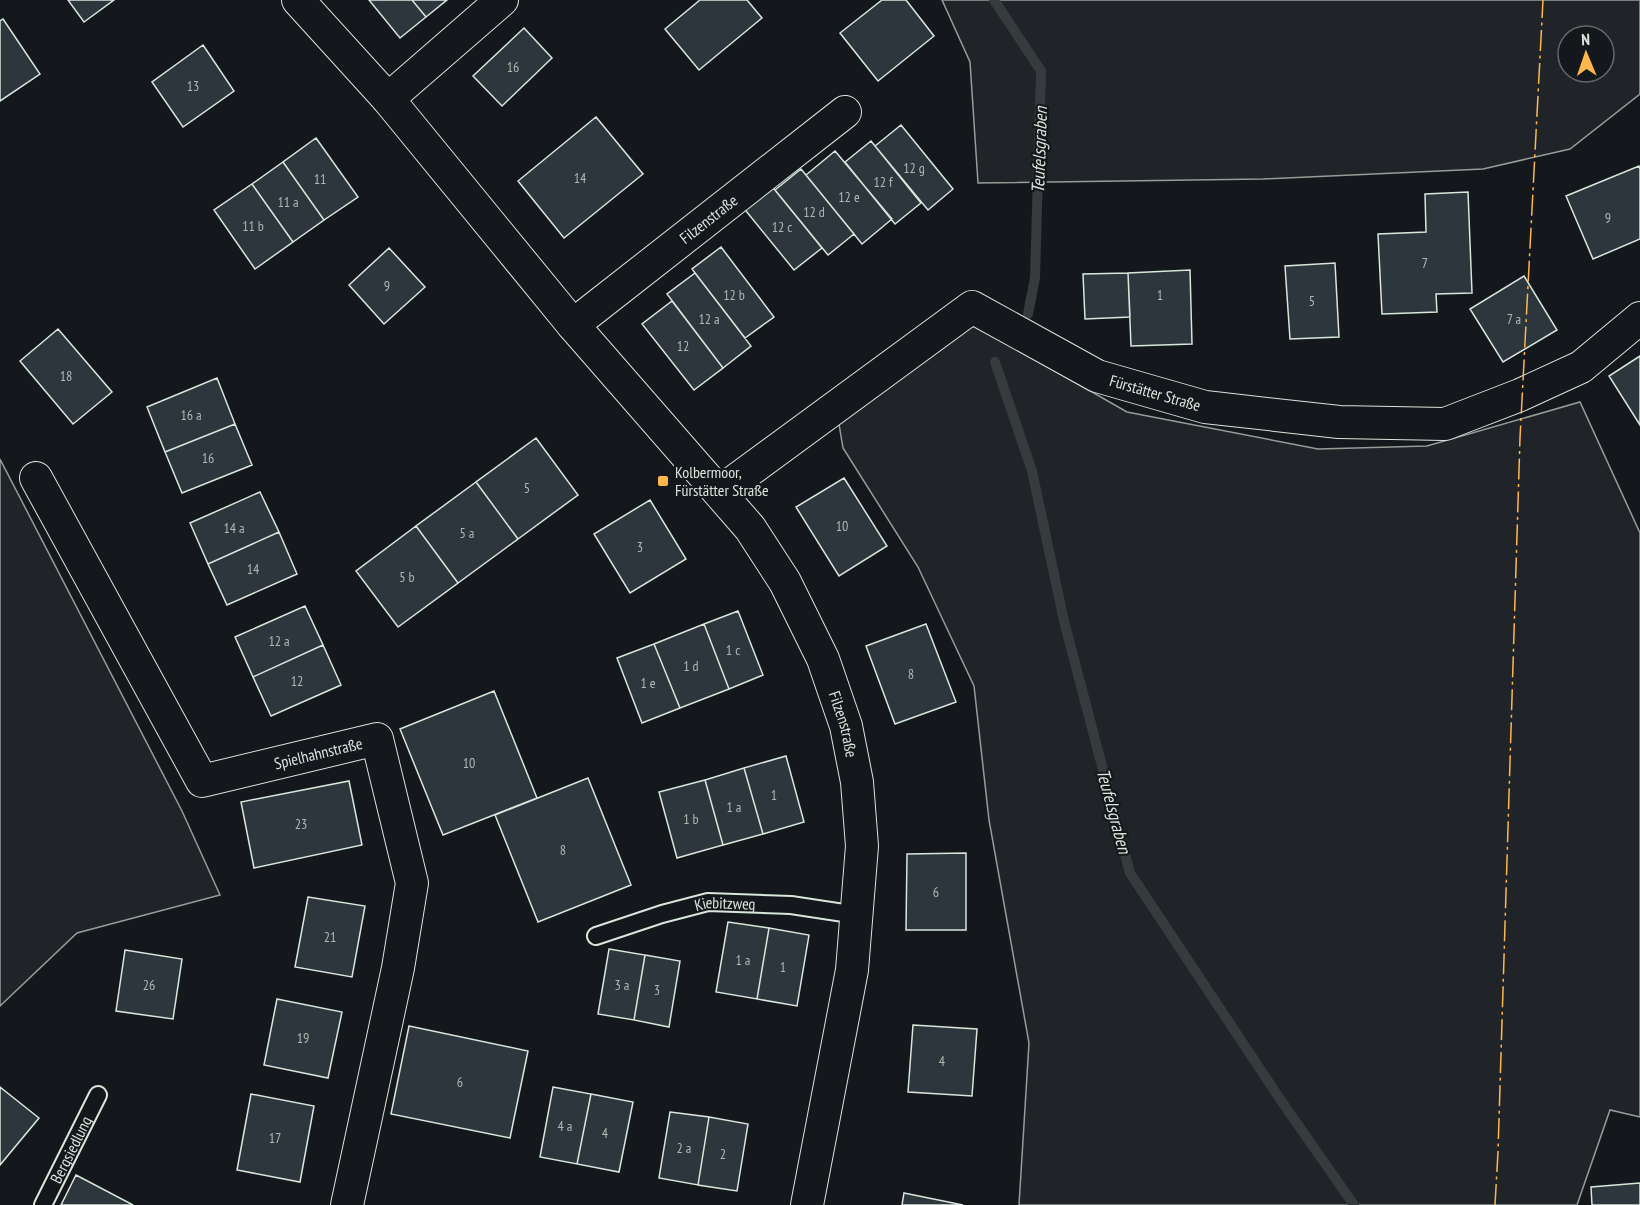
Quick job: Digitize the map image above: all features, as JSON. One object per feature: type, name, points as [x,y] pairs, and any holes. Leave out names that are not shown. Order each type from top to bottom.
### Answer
[{"type":"street","name":"Filzenstraße","points":[[298,0],[388,99],[573,325],[750,528],[785,582],[823,659],[846,726],[857,782],[862,846],[852,970],[807,1205]]},
{"type":"street","points":[[388,99],[502,0]]},
{"type":"street","name":"Filzenstraße","points":[[573,325],[845,112]]},
{"type":"street","name":"Fürstätter Straße","points":[[720,492],[972,307],[1097,376],[1205,407],[1339,423],[1444,424],[1520,395],[1581,367],[1640,318]]},
{"type":"street","name":"Spielhahnstraße","points":[[36,478],[201,781],[377,739],[412,883],[398,968],[352,1204]]},
{"type":"lane","name":"Kiebitzweg","points":[[596,936],[662,914],[708,902],[791,905],[857,915]]},
{"type":"lane","name":"Bergsiedlung","points":[[43,1205],[98,1095]]},
{"type":"shaded area","points":[[942,0],[1640,0],[1640,94],[1570,149],[1483,169],[1263,179],[978,183],[970,62]]},
{"type":"shaded area","points":[[971,323],[1127,412],[1318,449],[1427,446],[1580,402],[1640,533],[1640,1117],[1610,1110],[1577,1205],[1019,1205],[1029,1043],[989,820],[974,686],[918,567],[843,448],[839,424]]},
{"type":"shaded area","points":[[0,459],[182,811],[220,895],[77,933],[0,1006]]},
{"type":"building","points":[[68,0],[114,0],[84,22]]},
{"type":"building","points":[[369,0],[412,0],[426,17],[400,38]]},
{"type":"building","points":[[412,0],[447,0],[426,17]]},
{"type":"building","points":[[700,0],[747,0],[762,18],[699,70],[665,29]]},
{"type":"building","points":[[882,0],[906,0],[934,36],[878,81],[840,33]]},
{"type":"building","points":[[3,19],[40,74],[0,101],[0,21]]},
{"type":"building","points":[[524,28],[552,58],[502,106],[473,76]]},
{"type":"building","points":[[203,45],[234,91],[183,127],[152,82]]},
{"type":"building","points":[[596,117],[643,174],[564,238],[518,181]]},
{"type":"building","points":[[901,125],[953,189],[928,210],[875,146]]},
{"type":"building","points":[[316,138],[358,197],[324,220],[283,162]]},
{"type":"building","points":[[871,141],[921,203],[895,224],[845,162]]},
{"type":"building","points":[[835,151],[892,219],[862,244],[806,175]]},
{"type":"building","points":[[283,162],[324,220],[293,242],[252,184]]},
{"type":"building","points":[[1639,166],[1640,239],[1593,259],[1566,196]]},
{"type":"building","points":[[801,169],[854,234],[828,255],[775,190]]},
{"type":"building","points":[[252,184],[293,242],[255,269],[214,210]]},
{"type":"building","points":[[770,184],[822,248],[794,270],[742,206]]},
{"type":"building","points":[[1468,192],[1472,293],[1436,294],[1437,312],[1382,314],[1378,234],[1426,232],[1425,194]]},
{"type":"building","points":[[721,247],[774,317],[745,338],[692,269]]},
{"type":"building","points":[[389,248],[425,287],[384,324],[349,285]]},
{"type":"building","points":[[1335,263],[1339,337],[1290,339],[1285,266]]},
{"type":"building","points":[[1190,270],[1192,344],[1131,346],[1128,273]]},
{"type":"building","points":[[695,273],[751,346],[723,368],[667,294]]},
{"type":"building","points":[[1128,273],[1130,317],[1085,319],[1083,274]]},
{"type":"building","points":[[1524,276],[1557,330],[1503,362],[1470,309]]},
{"type":"building","points":[[672,301],[723,368],[694,390],[642,324]]},
{"type":"building","points":[[58,329],[112,392],[73,424],[20,361]]},
{"type":"building","points":[[1640,356],[1640,425],[1609,376]]},
{"type":"building","points":[[217,378],[235,424],[165,452],[147,407]]},
{"type":"building","points":[[235,424],[252,465],[182,493],[165,452]]},
{"type":"building","points":[[536,438],[578,495],[518,539],[476,482]]},
{"type":"building","points":[[844,478],[887,546],[839,576],[796,507]]},
{"type":"building","points":[[476,482],[518,539],[458,583],[416,526]]},
{"type":"building","points":[[260,492],[279,532],[208,564],[190,523]]},
{"type":"building","points":[[650,500],[686,559],[630,593],[594,534]]},
{"type":"building","points":[[416,526],[458,583],[398,627],[356,571]]},
{"type":"building","points":[[279,532],[297,574],[227,605],[208,564]]},
{"type":"building","points":[[305,606],[323,645],[253,677],[235,637]]},
{"type":"building","points":[[738,611],[763,675],[729,689],[704,624]]},
{"type":"building","points":[[704,624],[729,689],[680,708],[654,644]]},
{"type":"building","points":[[926,624],[956,702],[895,724],[866,646]]},
{"type":"building","points":[[654,644],[680,708],[642,723],[617,658]]},
{"type":"building","points":[[323,645],[341,685],[271,716],[253,677]]},
{"type":"building","points":[[494,691],[537,798],[443,835],[400,729]]},
{"type":"building","points":[[786,756],[804,822],[763,834],[744,768]]},
{"type":"building","points":[[744,768],[763,834],[723,845],[705,780]]},
{"type":"building","points":[[588,778],[631,885],[538,922],[495,815]]},
{"type":"building","points":[[705,780],[723,845],[677,858],[659,792]]},
{"type":"building","points":[[349,781],[362,845],[254,868],[241,802]]},
{"type":"building","points":[[966,853],[966,930],[906,930],[907,854]]},
{"type":"building","points":[[308,897],[365,906],[352,977],[295,967]]},
{"type":"building","points":[[728,922],[769,928],[757,999],[716,992]]},
{"type":"building","points":[[769,928],[809,935],[797,1006],[757,999]]},
{"type":"building","points":[[609,949],[645,955],[634,1020],[598,1014]]},
{"type":"building","points":[[125,950],[182,959],[173,1019],[116,1011]]},
{"type":"building","points":[[645,955],[680,961],[669,1027],[634,1020]]},
{"type":"building","points":[[277,999],[342,1012],[328,1078],[264,1065]]},
{"type":"building","points":[[913,1025],[977,1029],[972,1096],[908,1092]]},
{"type":"building","points":[[409,1026],[528,1051],[510,1138],[391,1114]]},
{"type":"building","points":[[0,1087],[39,1118],[0,1165]]},
{"type":"building","points":[[553,1087],[591,1094],[577,1164],[540,1157]]},
{"type":"building","points":[[251,1094],[314,1106],[300,1182],[237,1170]]},
{"type":"building","points":[[591,1094],[633,1102],[619,1172],[577,1164]]},
{"type":"building","points":[[670,1112],[709,1117],[698,1185],[659,1178]]},
{"type":"building","points":[[709,1117],[748,1124],[737,1191],[698,1185]]},
{"type":"building","points":[[76,1175],[133,1205],[61,1205]]},
{"type":"building","points":[[1640,1183],[1640,1205],[1592,1205],[1591,1187]]},
{"type":"building","points":[[904,1193],[963,1205],[902,1205]]},
{"type":"waterway","name":"Teufelsgraben","points":[[994,0],[1041,71],[1035,278],[1028,314]]},
{"type":"waterway","name":"Teufelsgraben","points":[[995,362],[1032,471],[1064,621],[1130,873],[1282,1102],[1354,1205]]},
{"type":"power","points":[[1495,1205],[1520,438],[1543,0]]},
{"type":"place","name":"Kolbermoor, Fürstätter Straße","points":[[663,481]]}]
